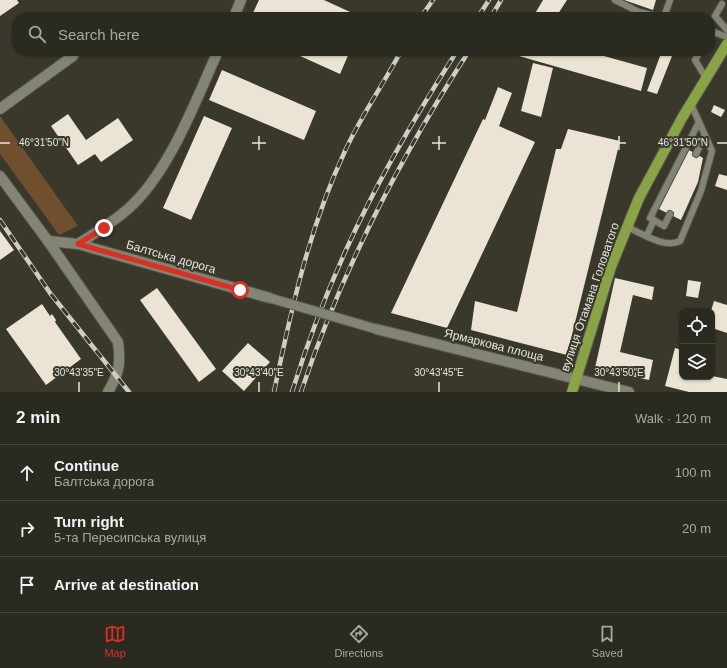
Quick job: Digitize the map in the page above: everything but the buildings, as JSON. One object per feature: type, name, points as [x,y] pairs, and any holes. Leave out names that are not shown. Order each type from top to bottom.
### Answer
[{"type":"main road","name":"вулиця Отамана Головатого","points":[[572,392],[612,267],[638,198],[727,44]]},
{"type":"street","points":[[236,12],[241,0]]},
{"type":"street","points":[[0,109],[73,56]]},
{"type":"street","points":[[78,244],[104,228],[129,208],[152,182],[177,142],[216,56]]},
{"type":"street","points":[[0,176],[48,241],[118,342],[121,358],[117,376],[108,392]]},
{"type":"street","name":"Балтська дорога","points":[[48,241],[78,244],[270,298]]},
{"type":"street","points":[[270,298],[376,329]]},
{"type":"street","name":"Ярмаркова площа","points":[[376,329],[629,392]]},
{"type":"lane","points":[[615,0],[639,12]]},
{"type":"lane","points":[[666,12],[670,0]]},
{"type":"lane","points":[[722,4],[715,16],[727,30]]},
{"type":"lane","points":[[715,32],[727,37]]},
{"type":"lane","points":[[698,56],[696,60],[706,78]]},
{"type":"lane","points":[[627,227],[665,243],[673,244],[680,241],[701,191],[712,150],[691,104]]},
{"type":"lane","points":[[670,214],[664,226],[650,218],[699,122]]},
{"type":"lane","points":[[696,154],[705,135]]},
{"type":"lane","points":[[647,236],[654,220]]},
{"type":"shaded area","points":[[0,116],[78,226],[59,235],[0,154]]},
{"type":"railway","points":[[425,12],[433,0]]},
{"type":"railway","points":[[481,12],[489,0]]},
{"type":"railway","points":[[494,12],[501,0]]},
{"type":"railway","points":[[274,392],[302,270],[311,239],[332,180],[351,138],[398,56]]},
{"type":"railway","points":[[292,392],[324,302],[358,224],[398,149],[454,56]]},
{"type":"railway","points":[[301,392],[335,302],[374,216],[419,133],[466,56]]},
{"type":"railway","points":[[0,220],[50,293],[129,392]]},
{"type":"route","points":[[104,228],[78,244],[240,290]]}]
